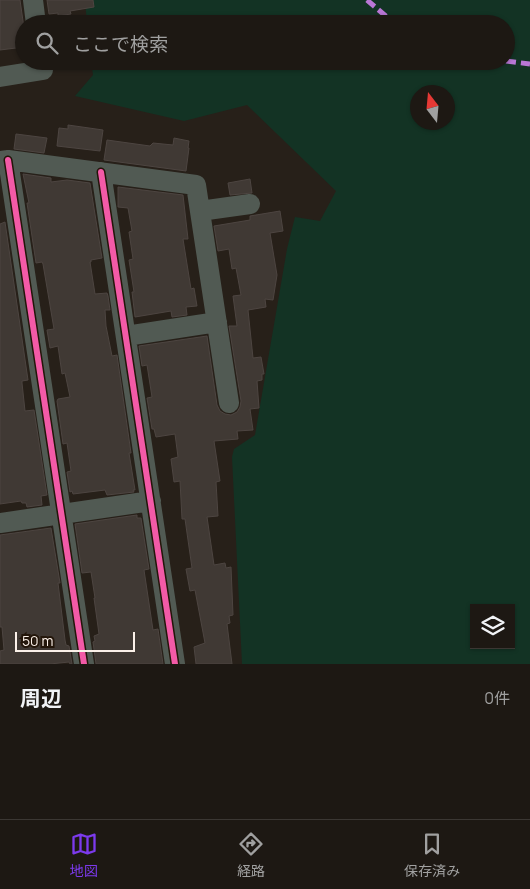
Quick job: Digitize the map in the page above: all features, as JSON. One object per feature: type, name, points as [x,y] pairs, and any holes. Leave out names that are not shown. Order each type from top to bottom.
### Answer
[{"type":"street","points":[[33,0],[35,15]]},
{"type":"street","points":[[0,76],[43,70]]},
{"type":"street","points":[[84,664],[4,160],[196,185],[229,403]]},
{"type":"street","points":[[101,172],[175,664]]},
{"type":"street","points":[[200,211],[250,204]]},
{"type":"street","points":[[126,336],[217,322]]},
{"type":"street","points":[[0,523],[151,501]]},
{"type":"green space","points":[[85,0],[530,0],[530,664],[242,664],[232,457],[234,449],[255,435],[287,249],[295,217],[320,221],[336,191],[247,105],[184,121],[75,96],[93,75],[92,70],[515,70],[515,15],[86,15]]},
{"type":"building","points":[[0,0],[20,0],[22,15],[15,15],[15,48],[0,50]]},
{"type":"building","points":[[47,0],[93,0],[94,7],[70,11],[71,14],[49,14]]},
{"type":"building","points":[[68,125],[103,130],[100,151],[57,146],[59,128],[68,129]]},
{"type":"building","points":[[16,134],[47,138],[44,153],[14,149]]},
{"type":"building","points":[[174,138],[189,141],[186,171],[104,160],[107,140],[150,146],[153,143],[173,145]]},
{"type":"building","points":[[23,174],[51,178],[51,182],[67,180],[90,183],[102,258],[91,260],[90,262],[95,294],[107,293],[108,296],[110,310],[105,310],[106,326],[112,356],[117,355],[131,453],[129,453],[134,492],[107,495],[105,490],[73,494],[72,491],[70,492],[67,472],[71,471],[67,443],[63,444],[57,401],[58,399],[70,397],[65,373],[62,374],[58,346],[50,348],[47,330],[54,329],[43,264],[42,262],[36,263],[27,203],[29,203]]},
{"type":"building","points":[[250,179],[252,193],[230,195],[228,183]]},
{"type":"building","points":[[118,187],[183,195],[188,239],[183,239],[191,289],[194,288],[197,306],[186,307],[187,315],[172,317],[171,311],[135,317],[132,292],[134,292],[129,260],[133,259],[129,232],[132,231],[128,208],[118,207]]},
{"type":"building","points":[[280,211],[283,231],[270,233],[277,275],[273,300],[265,299],[266,307],[248,310],[253,358],[261,357],[264,374],[262,374],[262,380],[257,381],[259,408],[250,409],[253,430],[237,431],[238,439],[214,441],[220,481],[216,482],[218,516],[207,517],[214,565],[225,563],[226,568],[231,567],[233,615],[229,616],[230,623],[227,624],[232,664],[196,664],[194,647],[205,643],[195,590],[190,591],[186,569],[192,568],[185,519],[182,519],[180,481],[174,482],[171,459],[178,457],[175,434],[156,437],[154,429],[152,429],[147,398],[152,397],[147,365],[142,366],[139,346],[207,336],[217,405],[220,411],[225,414],[231,415],[237,412],[241,401],[229,326],[237,326],[233,296],[241,295],[236,268],[232,269],[229,249],[218,251],[214,226],[250,220],[250,216]]},
{"type":"building","points":[[5,222],[28,380],[22,381],[25,411],[34,410],[47,495],[41,496],[42,505],[27,507],[26,503],[21,501],[0,504],[0,224]]},
{"type":"building","points":[[137,515],[137,518],[141,518],[149,569],[144,570],[153,630],[158,629],[163,664],[96,664],[93,642],[95,641],[94,636],[99,634],[95,598],[91,572],[82,573],[75,524]]},
{"type":"building","points":[[51,528],[60,583],[58,583],[65,640],[66,645],[69,646],[72,664],[69,662],[0,664],[0,651],[4,650],[2,627],[0,627],[0,535]]},
{"type":"marked path","points":[[367,0],[384,15]]},
{"type":"marked path","points":[[515,62],[530,64]]},
{"type":"cycle path","points":[[8,160],[84,664]]},
{"type":"cycle path","points":[[101,172],[175,664]]}]
